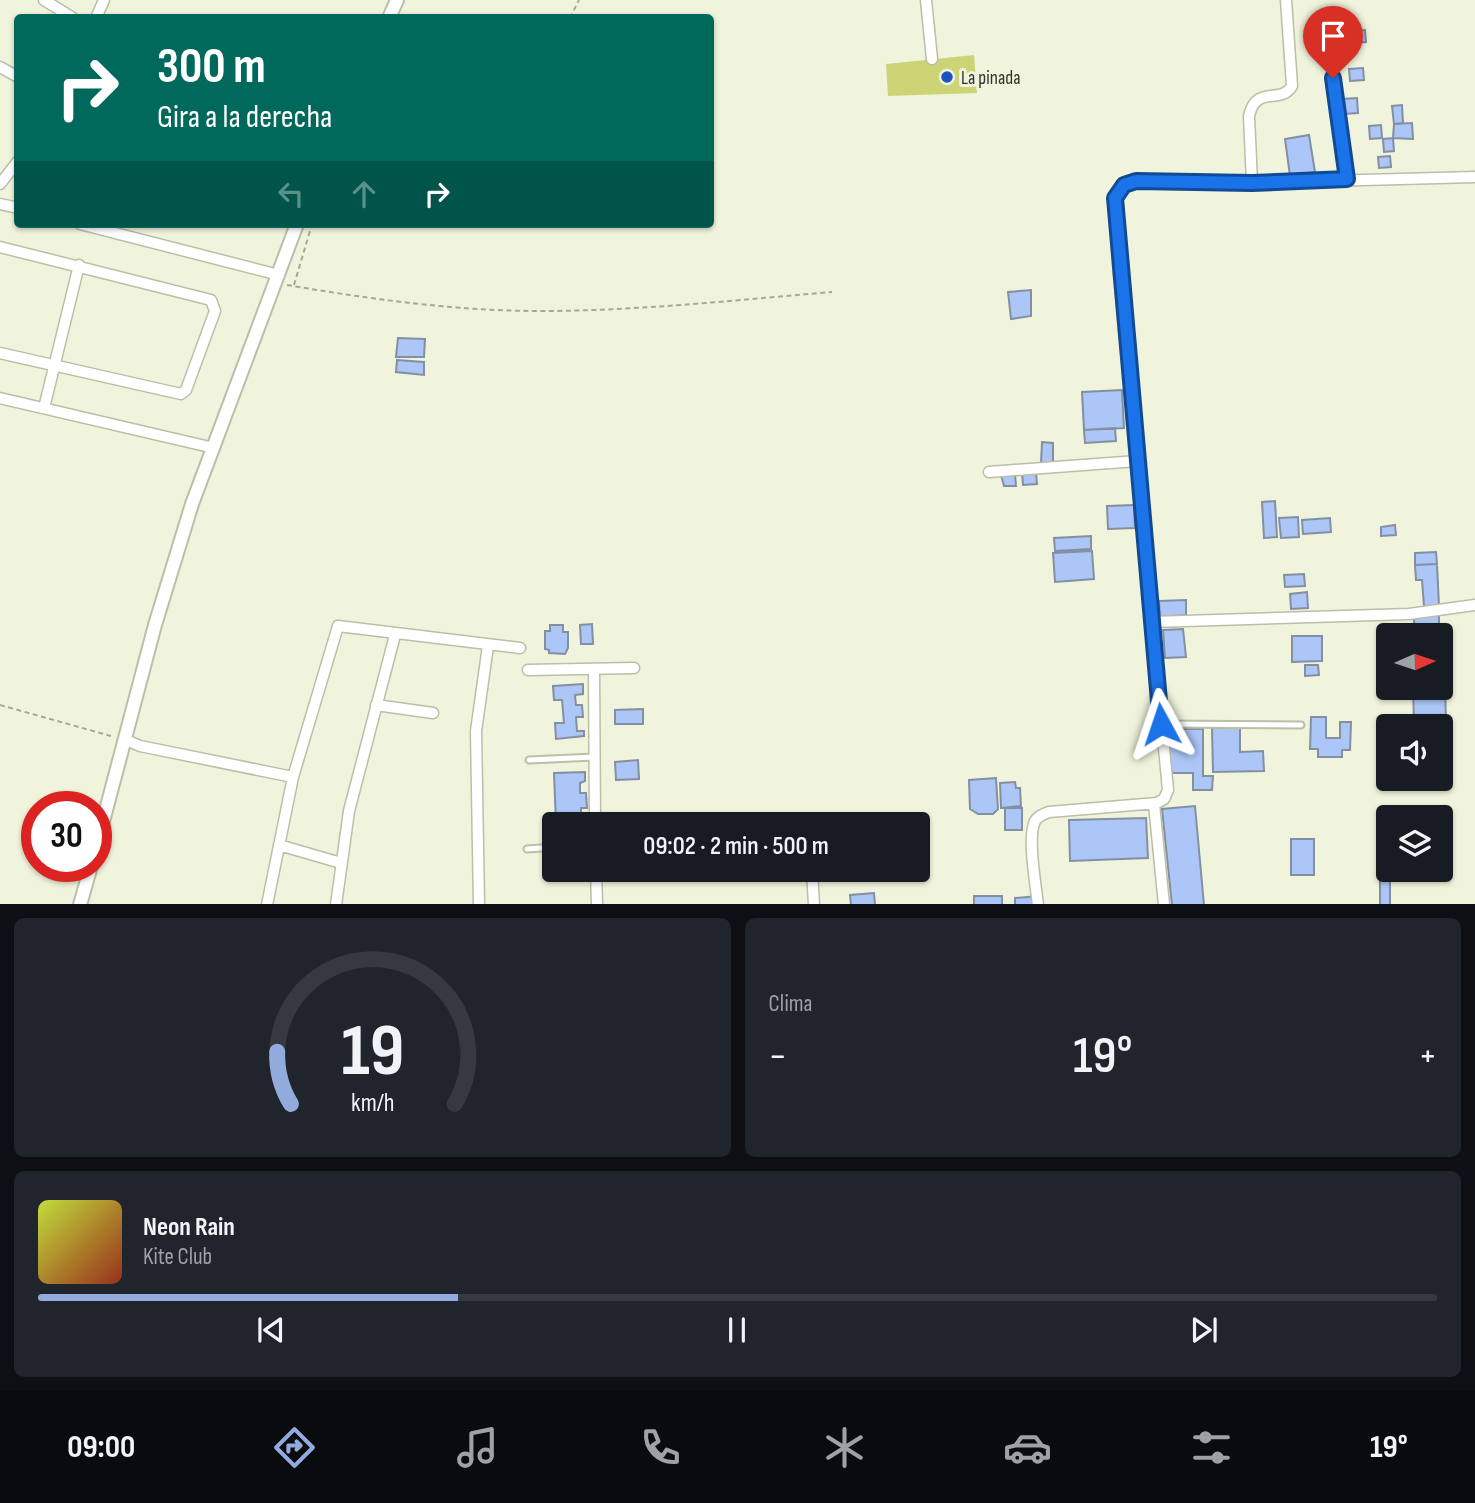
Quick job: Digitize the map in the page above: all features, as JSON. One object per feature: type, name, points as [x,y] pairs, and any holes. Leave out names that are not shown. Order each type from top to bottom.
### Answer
[{"type":"street","points":[[44,0],[67,14]]},
{"type":"street","points":[[926,0],[932,60]]},
{"type":"street","points":[[1252,183],[1249,117],[1251,107],[1261,96],[1284,93],[1292,86],[1286,0]]},
{"type":"street","points":[[1330,52],[1347,179]]},
{"type":"street","points":[[0,184],[14,166]]},
{"type":"street","points":[[1038,904],[1033,846],[1034,824],[1039,816],[1049,812],[1154,804],[1164,799],[1168,790],[1115,198],[1124,185],[1136,181],[1252,183],[1475,177]]},
{"type":"street","points":[[94,228],[277,279]]},
{"type":"street","points":[[112,791],[173,563],[296,228]]},
{"type":"street","points":[[0,247],[211,300],[215,311],[186,390],[181,394],[0,353]]},
{"type":"street","points":[[44,408],[79,265]]},
{"type":"street","points":[[0,398],[214,448]]},
{"type":"street","points":[[989,472],[1137,461]]},
{"type":"street","points":[[1152,622],[1409,614],[1475,605]]},
{"type":"street","points":[[267,904],[293,777],[334,630],[342,626],[395,635],[520,648]]},
{"type":"street","points":[[336,904],[358,772],[395,635]]},
{"type":"street","points":[[479,904],[476,731],[488,646]]},
{"type":"street","points":[[528,670],[634,668]]},
{"type":"street","points":[[594,669],[595,812]]},
{"type":"street","points":[[376,705],[433,713]]},
{"type":"street","points":[[126,740],[140,746],[293,777]]},
{"type":"street","points":[[1154,804],[1164,904]]},
{"type":"street","points":[[279,845],[341,863]]},
{"type":"street","points":[[80,904],[86,882]]},
{"type":"street","points":[[596,882],[597,904]]},
{"type":"street","points":[[813,882],[814,904]]},
{"type":"lane","points":[[1161,724],[1301,725]]},
{"type":"lane","points":[[529,760],[594,757]]},
{"type":"lane","points":[[527,849],[542,848]]},
{"type":"path","points":[[293,286],[311,228]]},
{"type":"path","points":[[277,279],[293,286],[389,301],[539,311],[601,310],[832,292]]},
{"type":"path","points":[[0,705],[126,740]]},
{"type":"green space","name":"La pinada","points":[[974,55],[977,93],[888,96],[886,64]]},
{"type":"building","points":[[1365,30],[1366,42],[1330,45],[1330,33]]},
{"type":"building","points":[[1363,68],[1364,80],[1350,81],[1349,69]]},
{"type":"building","points":[[1357,98],[1358,113],[1344,114],[1342,99]]},
{"type":"building","points":[[1402,105],[1403,123],[1394,124],[1392,106]]},
{"type":"building","points":[[1412,123],[1413,139],[1393,138],[1394,124]]},
{"type":"building","points":[[1381,125],[1382,138],[1370,139],[1369,126]]},
{"type":"building","points":[[1309,135],[1315,172],[1290,176],[1285,139]]},
{"type":"building","points":[[1393,138],[1394,151],[1384,152],[1383,139]]},
{"type":"building","points":[[1390,156],[1391,167],[1379,168],[1378,157]]},
{"type":"building","points":[[1031,290],[1031,316],[1011,319],[1008,292]]},
{"type":"building","points":[[398,338],[425,339],[424,357],[396,357]]},
{"type":"building","points":[[397,360],[424,362],[424,375],[396,372]]},
{"type":"building","points":[[1122,390],[1124,428],[1084,430],[1082,392]]},
{"type":"building","points":[[1115,428],[1116,441],[1085,443],[1084,430]]},
{"type":"building","points":[[1042,442],[1053,443],[1053,463],[1041,463]]},
{"type":"building","points":[[1036,472],[1037,484],[1023,485],[1022,473]]},
{"type":"building","points":[[1015,474],[1016,486],[1004,486],[1001,475]]},
{"type":"building","points":[[1275,501],[1277,537],[1264,538],[1262,502]]},
{"type":"building","points":[[1134,505],[1135,528],[1108,529],[1107,506]]},
{"type":"building","points":[[1298,517],[1299,537],[1281,538],[1279,518]]},
{"type":"building","points":[[1330,518],[1331,532],[1303,534],[1302,520]]},
{"type":"building","points":[[1395,525],[1396,535],[1381,536],[1381,527]]},
{"type":"building","points":[[1091,536],[1091,549],[1055,551],[1054,538]]},
{"type":"building","points":[[1092,551],[1094,579],[1055,582],[1053,553]]},
{"type":"building","points":[[1436,552],[1437,564],[1415,565],[1415,553]]},
{"type":"building","points":[[1437,564],[1439,606],[1424,606],[1422,580],[1416,580],[1415,565]]},
{"type":"building","points":[[1304,574],[1305,586],[1285,587],[1284,575]]},
{"type":"building","points":[[1307,592],[1308,608],[1291,609],[1290,594]]},
{"type":"building","points":[[1186,600],[1186,615],[1160,617],[1159,601]]},
{"type":"building","points":[[1414,613],[1439,614],[1439,623],[1414,623]]},
{"type":"building","points":[[592,624],[593,644],[581,644],[580,625]]},
{"type":"building","points":[[550,625],[563,625],[563,632],[568,632],[568,648],[565,654],[549,653],[549,650],[545,649],[545,631],[550,631]]},
{"type":"building","points":[[1183,629],[1186,657],[1165,658],[1163,630]]},
{"type":"building","points":[[1292,636],[1322,636],[1322,661],[1292,662]]},
{"type":"building","points":[[1305,665],[1318,665],[1319,675],[1305,676]]},
{"type":"building","points":[[583,684],[583,694],[575,695],[576,705],[582,705],[583,717],[576,717],[577,731],[584,731],[584,736],[556,739],[555,723],[564,723],[562,700],[554,700],[553,686]]},
{"type":"building","points":[[1413,700],[1445,700],[1446,714],[1414,714]]},
{"type":"building","points":[[643,709],[643,724],[615,724],[615,710]]},
{"type":"building","points":[[1311,717],[1326,717],[1326,738],[1340,738],[1340,722],[1351,722],[1350,750],[1342,750],[1342,757],[1318,757],[1318,749],[1310,749]]},
{"type":"building","points":[[1240,727],[1240,752],[1263,751],[1264,771],[1213,772],[1212,728]]},
{"type":"building","points":[[1168,729],[1203,729],[1203,776],[1213,776],[1212,790],[1193,790],[1193,773],[1168,773]]},
{"type":"building","points":[[638,760],[639,779],[616,780],[615,762]]},
{"type":"building","points":[[585,772],[585,781],[580,783],[580,793],[586,793],[587,808],[581,808],[581,812],[556,812],[554,773]]},
{"type":"building","points":[[996,778],[998,809],[993,814],[978,814],[970,809],[969,780]]},
{"type":"building","points":[[1015,782],[1016,788],[1020,788],[1021,806],[1001,808],[1000,783]]},
{"type":"building","points":[[1195,806],[1204,904],[1172,904],[1162,809]]},
{"type":"building","points":[[1005,808],[1022,808],[1022,830],[1005,830]]},
{"type":"building","points":[[1146,818],[1148,858],[1070,861],[1069,820]]},
{"type":"building","points":[[1291,839],[1314,839],[1314,875],[1291,875]]},
{"type":"building","points":[[1380,882],[1390,882],[1390,904],[1380,904]]},
{"type":"building","points":[[874,893],[875,904],[851,904],[850,895]]},
{"type":"building","points":[[974,896],[1002,896],[1002,904],[974,904]]},
{"type":"building","points":[[1038,896],[1039,904],[1015,904],[1015,898]]},
{"type":"place","name":"La pinada","points":[[947,77]]},
{"type":"route","points":[[1161,724],[1119,275],[1115,198],[1124,185],[1136,181],[1252,183],[1347,179],[1333,78]]}]
